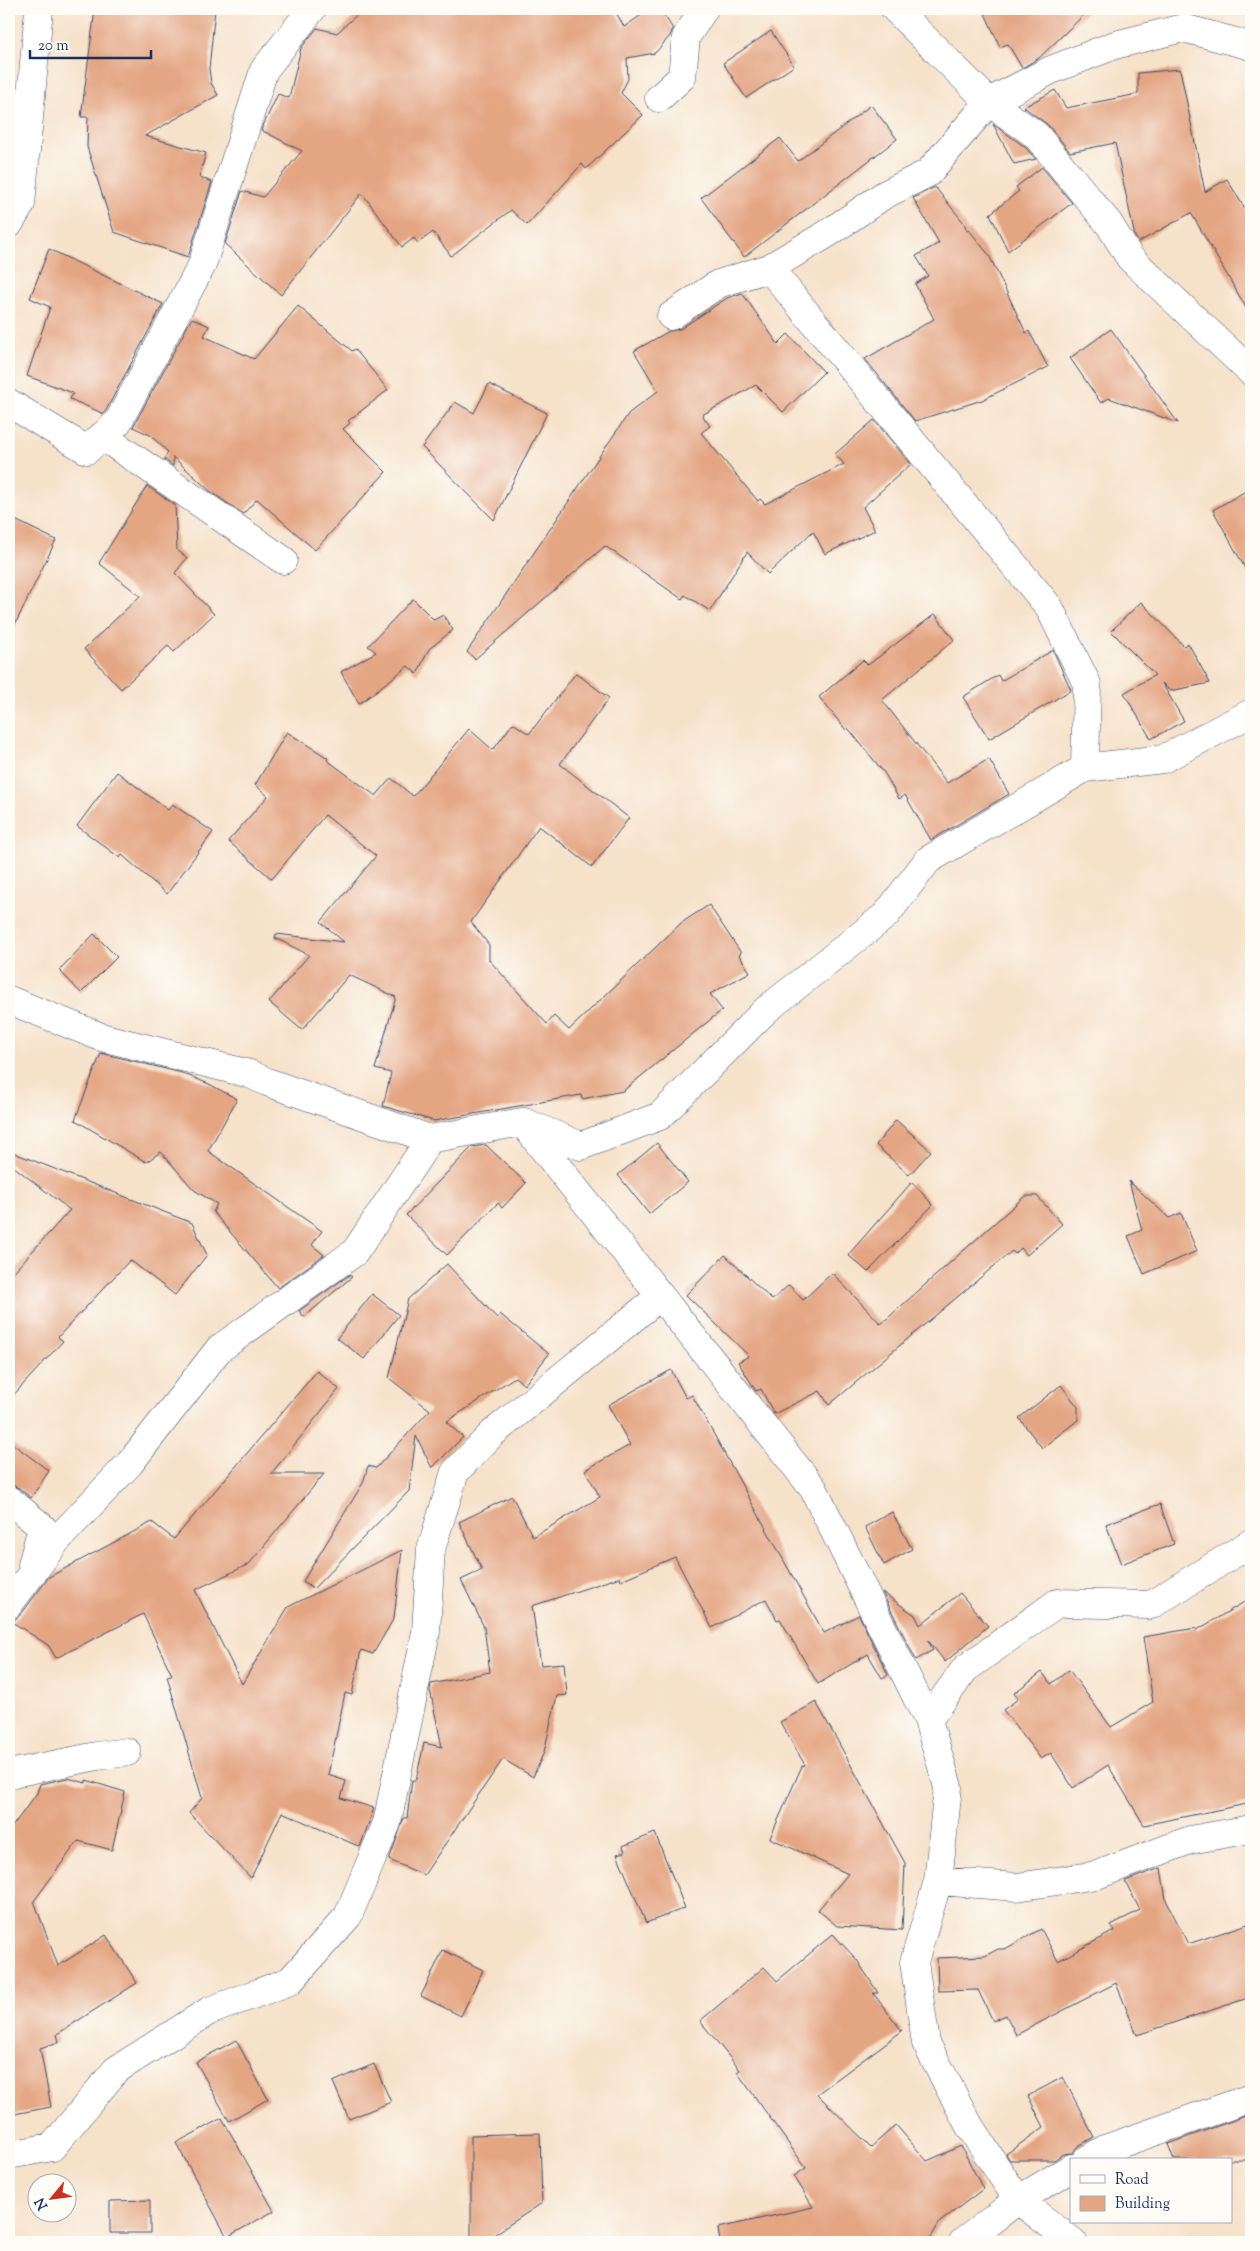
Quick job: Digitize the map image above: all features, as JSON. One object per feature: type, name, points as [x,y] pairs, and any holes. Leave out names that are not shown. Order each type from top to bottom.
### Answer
[{"type":"street","points":[[9,224],[21,204],[39,9]]},
{"type":"street","points":[[9,403],[87,450],[118,422],[202,264],[264,70],[312,9]]},
{"type":"street","points":[[659,98],[682,77],[686,37],[704,9]]},
{"type":"street","points":[[895,9],[990,102],[1036,134],[1109,224],[1130,258],[1251,372]]},
{"type":"street","points":[[671,316],[718,284],[769,268],[822,237],[884,195],[928,173],[990,102],[1051,70],[1106,49],[1183,28],[1251,46]]},
{"type":"street","points":[[769,268],[1049,607],[1087,684],[1085,768]]},
{"type":"street","points":[[102,436],[283,560]]},
{"type":"street","points":[[9,1000],[101,1037],[250,1074],[267,1082],[430,1139],[522,1122],[581,1146],[660,1116],[766,1010],[886,915],[928,860],[1085,768],[1163,760],[1251,713]]},
{"type":"street","points":[[522,1122],[659,1297],[813,1488],[928,1720],[948,1786],[938,1881],[914,1962],[926,2043],[970,2126],[1018,2200],[1073,2242]]},
{"type":"street","points":[[9,1604],[57,1540],[130,1463],[219,1349],[355,1252],[430,1139]]},
{"type":"street","points":[[9,2155],[52,2147],[116,2070],[209,2011],[290,1981],[348,1916],[386,1823],[426,1632],[431,1549],[454,1472],[494,1433],[659,1297]]},
{"type":"street","points":[[9,1500],[42,1527],[27,1581]]},
{"type":"street","points":[[928,1720],[966,1669],[1057,1603],[1151,1605],[1251,1543]]},
{"type":"street","points":[[9,1774],[97,1756],[127,1752]]},
{"type":"street","points":[[938,1881],[1017,1887],[1098,1875],[1190,1840],[1251,1829]]},
{"type":"street","points":[[1089,2158],[1104,2148],[1251,2098]]},
{"type":"street","points":[[963,2242],[1018,2200],[1070,2169]]},
{"type":"building","points":[[95,9],[215,9],[209,69],[211,83],[218,95],[145,136],[206,153],[199,177],[212,182],[188,257],[114,232],[87,147],[88,117],[81,117]]},
{"type":"building","points":[[363,9],[614,9],[624,27],[650,9],[660,9],[673,29],[670,36],[655,53],[627,58],[628,79],[621,93],[643,115],[586,169],[582,164],[527,225],[511,210],[451,256],[433,232],[418,243],[414,238],[402,247],[362,193],[281,295],[225,244],[242,191],[263,197],[302,151],[261,130],[278,94],[289,98],[301,48],[317,28],[337,33]]},
{"type":"building","points":[[983,9],[1090,9],[1039,58],[1022,68],[1008,44],[1000,47]]},
{"type":"building","points":[[771,31],[794,66],[746,98],[723,63]]},
{"type":"building","points":[[1180,69],[1205,192],[1227,179],[1251,219],[1251,316],[1191,213],[1139,242],[1135,237],[1115,143],[1070,152],[1048,125],[1024,107],[1055,90],[1066,108],[1138,94],[1138,73]]},
{"type":"building","points":[[871,105],[897,139],[744,257],[701,198],[780,138],[798,161]]},
{"type":"building","points":[[993,124],[1025,147],[1036,159],[1014,164]]},
{"type":"building","points":[[1042,167],[1072,203],[1008,251],[990,214],[1019,191],[1016,187]]},
{"type":"building","points":[[935,187],[964,223],[967,231],[969,230],[989,255],[1026,333],[1029,331],[1048,367],[982,400],[915,421],[865,359],[934,319],[915,284],[928,276],[916,256],[939,243],[913,198]]},
{"type":"building","points":[[49,249],[163,304],[104,414],[70,399],[73,393],[27,376],[50,307],[30,298]]},
{"type":"building","points":[[742,293],[778,344],[788,334],[824,372],[783,412],[756,385],[702,415],[710,426],[701,433],[758,501],[760,499],[765,504],[844,464],[835,454],[874,420],[911,464],[863,507],[875,530],[825,554],[813,531],[768,574],[747,552],[710,611],[685,595],[682,599],[605,546],[475,659],[467,652],[596,461],[629,413],[658,391],[634,351],[669,331],[680,329],[727,298]]},
{"type":"building","points":[[298,306],[352,351],[355,349],[388,390],[348,421],[350,423],[343,429],[386,472],[315,550],[257,499],[243,514],[210,491],[173,457],[173,466],[164,459],[168,452],[150,435],[133,427],[192,318],[209,326],[204,336],[254,359]]},
{"type":"building","points":[[1111,329],[1178,423],[1109,398],[1101,403],[1070,358]]},
{"type":"building","points":[[489,384],[547,413],[494,520],[422,447],[455,402],[474,413]]},
{"type":"building","points":[[147,486],[175,505],[177,550],[187,558],[175,573],[214,614],[174,652],[168,646],[121,689],[84,649],[140,596],[99,563]]},
{"type":"building","points":[[1251,488],[1251,579],[1213,510]]},
{"type":"building","points":[[9,517],[56,540],[9,637]]},
{"type":"building","points":[[413,599],[434,620],[443,615],[453,630],[429,649],[417,674],[408,666],[359,704],[341,672],[376,652],[368,646]]},
{"type":"building","points":[[1141,602],[1184,646],[1188,643],[1210,683],[1170,691],[1162,683],[1184,721],[1151,739],[1124,693],[1155,675],[1111,631]]},
{"type":"building","points":[[935,614],[954,640],[882,700],[947,783],[989,759],[1009,794],[931,840],[905,795],[899,799],[885,774],[848,728],[846,730],[819,697],[863,660],[868,665]]},
{"type":"building","points":[[1053,650],[1071,690],[989,739],[963,697],[998,675],[1001,681]]},
{"type":"building","points":[[576,673],[609,698],[560,764],[629,818],[592,867],[539,826],[471,922],[489,945],[489,960],[547,1024],[554,1016],[569,1030],[681,923],[709,905],[741,953],[739,955],[750,972],[710,994],[722,1010],[623,1091],[582,1099],[581,1095],[434,1121],[383,1106],[391,1073],[375,1069],[396,997],[349,975],[302,1030],[269,1002],[309,955],[275,938],[276,934],[344,942],[321,922],[376,856],[325,815],[272,879],[228,841],[268,796],[255,785],[287,732],[328,758],[327,760],[376,796],[391,778],[413,796],[469,729],[493,750],[513,723],[529,734]]},
{"type":"building","points":[[117,772],[168,810],[172,804],[213,832],[167,894],[122,855],[120,858],[77,826]]},
{"type":"building","points":[[94,934],[117,957],[81,993],[59,970]]},
{"type":"building","points":[[101,1053],[182,1073],[209,1084],[237,1099],[208,1151],[322,1231],[312,1245],[324,1255],[278,1288],[213,1212],[217,1204],[194,1190],[161,1152],[146,1162],[75,1120]]},
{"type":"building","points":[[896,1120],[931,1151],[909,1175],[876,1145]]},
{"type":"building","points":[[657,1143],[688,1182],[649,1214],[618,1175]]},
{"type":"building","points":[[486,1145],[526,1183],[502,1208],[498,1203],[447,1255],[406,1215],[472,1147]]},
{"type":"building","points":[[9,1151],[192,1223],[207,1255],[175,1295],[130,1260],[58,1337],[63,1341],[9,1400],[9,1277],[70,1210],[9,1163]]},
{"type":"building","points":[[1129,1181],[1169,1218],[1181,1213],[1197,1251],[1144,1274],[1128,1236],[1142,1230]]},
{"type":"building","points":[[912,1182],[933,1205],[868,1272],[848,1255]]},
{"type":"building","points":[[1025,1196],[1037,1196],[1062,1224],[1027,1255],[1021,1248],[1015,1254],[1012,1251],[829,1405],[820,1391],[774,1414],[761,1389],[756,1391],[738,1362],[749,1356],[686,1295],[725,1255],[772,1300],[789,1285],[803,1300],[832,1273],[881,1324]]},
{"type":"building","points":[[447,1264],[497,1318],[500,1314],[549,1354],[524,1385],[515,1377],[446,1422],[463,1437],[432,1468],[416,1436],[409,1491],[313,1589],[303,1581],[363,1483],[368,1466],[376,1468],[430,1410],[389,1378],[408,1299]]},
{"type":"building","points":[[349,1275],[352,1277],[304,1317],[299,1311]]},
{"type":"building","points":[[372,1294],[399,1315],[364,1359],[337,1338]]},
{"type":"building","points":[[671,1370],[686,1398],[692,1395],[824,1633],[859,1615],[888,1675],[882,1678],[868,1654],[818,1684],[780,1619],[777,1620],[766,1599],[712,1628],[675,1557],[621,1580],[620,1577],[532,1606],[541,1665],[564,1663],[567,1695],[557,1696],[544,1752],[533,1777],[503,1759],[424,1875],[389,1860],[404,1818],[407,1818],[412,1780],[416,1780],[424,1743],[442,1747],[430,1690],[431,1684],[490,1672],[484,1627],[461,1580],[482,1570],[459,1522],[512,1496],[533,1537],[600,1497],[585,1470],[630,1445],[608,1405]]},
{"type":"building","points":[[317,1371],[339,1389],[271,1474],[324,1474],[249,1564],[195,1590],[242,1684],[288,1607],[402,1550],[394,1618],[373,1654],[361,1650],[352,1695],[345,1693],[328,1775],[346,1781],[341,1798],[374,1808],[360,1847],[282,1812],[251,1878],[189,1813],[202,1798],[167,1676],[172,1675],[143,1614],[56,1658],[48,1645],[12,1622],[22,1613],[49,1577],[152,1522],[174,1539]]},
{"type":"building","points":[[1061,1385],[1078,1407],[1078,1420],[1042,1448],[1019,1418]]},
{"type":"building","points":[[9,1441],[49,1471],[31,1498],[19,1488],[9,1484]]},
{"type":"building","points":[[1160,1504],[1174,1544],[1121,1564],[1106,1524]]},
{"type":"building","points":[[892,1512],[912,1549],[884,1565],[865,1527]]},
{"type":"building","points":[[882,1592],[915,1615],[920,1625],[960,1593],[988,1626],[945,1662],[928,1640],[933,1650],[916,1660]]},
{"type":"building","points":[[1251,1598],[1251,1803],[1144,1825],[1108,1765],[1073,1788],[1051,1753],[1041,1759],[1003,1710],[1018,1699],[1014,1693],[1042,1672],[1051,1684],[1069,1670],[1111,1727],[1153,1702],[1143,1637],[1196,1628],[1197,1630]]},
{"type":"building","points":[[816,1702],[905,1863],[902,1930],[837,1926],[818,1910],[848,1874],[770,1838],[802,1766],[805,1765],[780,1722]]},
{"type":"building","points":[[68,1778],[86,1783],[86,1780],[125,1792],[112,1850],[78,1841],[34,1901],[58,1966],[106,1935],[137,1983],[57,2034],[59,2042],[40,2048],[51,2107],[9,2115],[9,1831],[37,1793],[40,1784]]},
{"type":"building","points":[[655,1833],[685,1908],[646,1923],[617,1854],[625,1852],[623,1846]]},
{"type":"building","points":[[1161,1868],[1166,1900],[1188,1944],[1251,1923],[1251,1997],[1137,2035],[1116,1983],[1016,2035],[1006,2015],[993,2021],[978,1990],[938,1991],[937,1958],[985,1956],[998,1949],[1005,1949],[1041,1929],[1058,1961],[1114,1931],[1111,1925],[1140,1910],[1125,1881]]},
{"type":"building","points":[[833,1934],[857,1960],[878,1993],[873,1993],[902,2031],[817,2094],[871,2147],[896,2125],[927,2161],[961,2146],[983,2189],[940,2222],[928,2242],[720,2242],[718,2228],[813,2207],[794,2176],[806,2168],[737,2072],[740,2070],[700,2021],[764,1967],[777,1981]]},
{"type":"building","points":[[443,1950],[483,1970],[461,2016],[421,1996]]},
{"type":"building","points":[[236,2040],[268,2099],[229,2121],[196,2062]]},
{"type":"building","points":[[374,2064],[391,2102],[349,2119],[333,2082]]},
{"type":"building","points":[[1063,2077],[1094,2137],[1078,2146],[1072,2153],[1063,2154],[1054,2160],[1010,2160],[1006,2154],[1044,2127],[1028,2096]]},
{"type":"building","points":[[1251,2114],[1251,2160],[1232,2160],[1232,2158],[1173,2158],[1168,2144]]},
{"type":"building","points":[[222,2118],[274,2211],[227,2237],[176,2143]]},
{"type":"building","points":[[540,2133],[542,2203],[483,2242],[471,2242],[471,2135]]},
{"type":"building","points":[[150,2200],[150,2233],[110,2233],[110,2201]]}]
